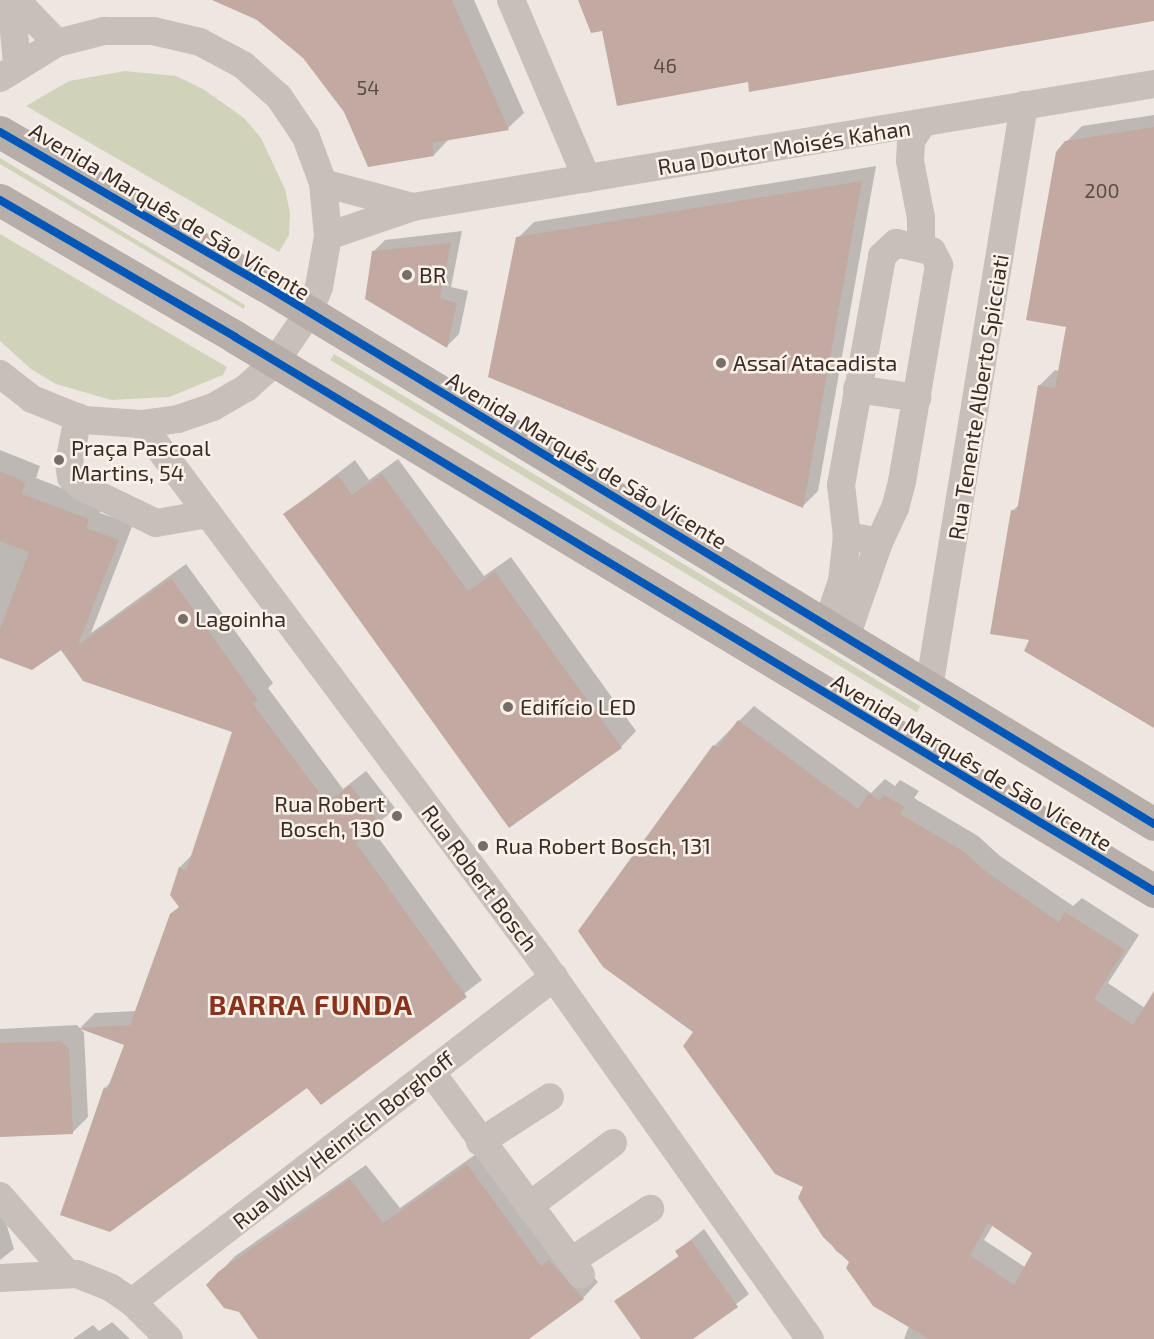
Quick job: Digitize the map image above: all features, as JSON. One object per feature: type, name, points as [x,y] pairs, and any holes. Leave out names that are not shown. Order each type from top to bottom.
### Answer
[{"type":"main road","name":"Avenida Marquês de São Vicente","points":[[0,132],[308,314],[1154,824]]},
{"type":"main road","name":"Avenida Marquês de São Vicente","points":[[0,200],[275,362],[1154,891]]},
{"type":"street","points":[[8,71],[11,0]]},
{"type":"street","points":[[16,0],[57,43]]},
{"type":"street","points":[[511,0],[587,180]]},
{"type":"street","points":[[0,374],[32,399],[78,417],[141,424],[178,419],[213,407],[246,388],[275,362],[308,314],[319,287],[328,236],[323,183],[306,137],[279,97],[243,65],[200,42],[153,31],[104,31],[57,43],[8,71]]},
{"type":"street","name":"Rua Doutor Moisés Kahan","points":[[328,236],[413,207],[587,180],[1154,84]]},
{"type":"street","name":"Rua Tenente Alberto Spicciati","points":[[929,688],[1024,105]]},
{"type":"street","points":[[836,631],[847,536],[841,485],[882,256],[909,244],[921,218],[910,161],[910,126]]},
{"type":"street","name":"Rua Doutor Moisés Kahan","points":[[323,183],[413,207]]},
{"type":"street","points":[[836,631],[895,508],[917,398],[939,265],[938,257],[909,244]]},
{"type":"street","points":[[857,389],[917,398]]},
{"type":"street","points":[[78,417],[69,463],[71,477],[82,487],[156,523],[207,514]]},
{"type":"street","name":"Rua Robert Bosch","points":[[141,424],[554,977],[810,1339]]},
{"type":"street","points":[[847,536],[879,542]]},
{"type":"street","name":"Rua Willy Heinrich Borghoff","points":[[132,1302],[554,977]]},
{"type":"street","points":[[431,1072],[480,1142],[576,1268],[650,1209]]},
{"type":"street","points":[[480,1142],[550,1096]]},
{"type":"street","points":[[529,1206],[613,1143]]},
{"type":"street","points":[[0,1196],[72,1273]]},
{"type":"street","points":[[0,1278],[72,1273],[111,1288],[132,1302],[169,1339]]},
{"type":"green space","points":[[125,71],[176,76],[203,89],[244,118],[261,138],[285,189],[290,213],[289,235],[279,252],[26,106],[69,81]]},
{"type":"green space","points":[[0,158],[245,305],[244,309],[0,164]]},
{"type":"green space","points":[[0,234],[227,367],[223,375],[169,397],[111,400],[56,384],[31,369],[0,341]]},
{"type":"green space","points":[[334,354],[920,706],[917,712],[330,360]]},
{"type":"building","points":[[212,0],[452,0],[509,130],[432,143],[434,156],[368,167],[344,112],[303,58],[257,20]]},
{"type":"building","points":[[578,0],[1154,0],[1154,21],[749,92],[748,82],[617,106],[602,31],[591,33]]},
{"type":"building","points":[[1154,127],[1154,728],[1024,651],[1029,640],[990,634],[1011,510],[1017,511],[1038,385],[1055,388],[1066,327],[1026,320],[1056,152],[1065,141]]},
{"type":"building","points":[[862,181],[803,508],[488,377],[516,237]]},
{"type":"building","name":"BR","points":[[451,243],[440,298],[457,303],[447,348],[365,299],[372,251]]},
{"type":"building","points":[[0,471],[25,482],[22,494],[89,519],[86,528],[119,540],[78,645],[171,578],[258,700],[253,704],[327,803],[350,785],[381,825],[356,843],[467,997],[321,1105],[307,1088],[110,1232],[60,1215],[104,1087],[107,1090],[124,1045],[78,1028],[130,1025],[170,914],[179,907],[170,895],[179,867],[186,871],[232,732],[83,681],[61,650],[32,670],[0,658],[0,629],[29,552],[0,541]]},
{"type":"building","name":"Edifício LED","points":[[382,474],[468,591],[495,572],[622,748],[509,828],[283,514],[338,475],[352,495]]},
{"type":"building","points":[[738,720],[858,809],[869,793],[879,801],[884,795],[905,807],[900,814],[963,851],[985,871],[1059,922],[1065,912],[1125,950],[1094,999],[1133,1025],[1154,991],[1154,1339],[929,1339],[873,1306],[846,1268],[849,1262],[823,1237],[798,1198],[803,1187],[775,1174],[683,1046],[693,1032],[603,967],[578,931],[713,745],[718,747]],"holes":[[[988,1223],[1032,1253],[1014,1285],[970,1255]]]},
{"type":"building","points":[[61,1041],[69,1049],[73,1134],[0,1137],[0,1043]]},
{"type":"building","points":[[467,1164],[541,1266],[549,1260],[584,1299],[529,1339],[258,1339],[239,1312],[224,1308],[206,1285],[218,1272],[350,1179],[383,1223]]},
{"type":"building","points":[[691,1240],[738,1307],[693,1339],[641,1339],[614,1301],[679,1257],[675,1251]]},
{"type":"cycle path","points":[[0,132],[266,286],[1154,824]]},
{"type":"cycle path","points":[[0,200],[235,337],[1154,891]]},
{"type":"place","name":"BR","points":[[407,275]]},
{"type":"place","name":"Assaí Atacadista","points":[[721,363]]},
{"type":"place","name":"Praça Pascoal Martins, 54","points":[[59,460]]},
{"type":"place","name":"Lagoinha","points":[[183,619]]},
{"type":"place","name":"Edifício LED","points":[[508,707]]},
{"type":"place","name":"Rua Robert Bosch, 130","points":[[397,816]]},
{"type":"place","name":"Rua Robert Bosch, 131","points":[[483,846]]},
{"type":"district","name":"BARRA FUNDA","points":[[311,1004]]}]
